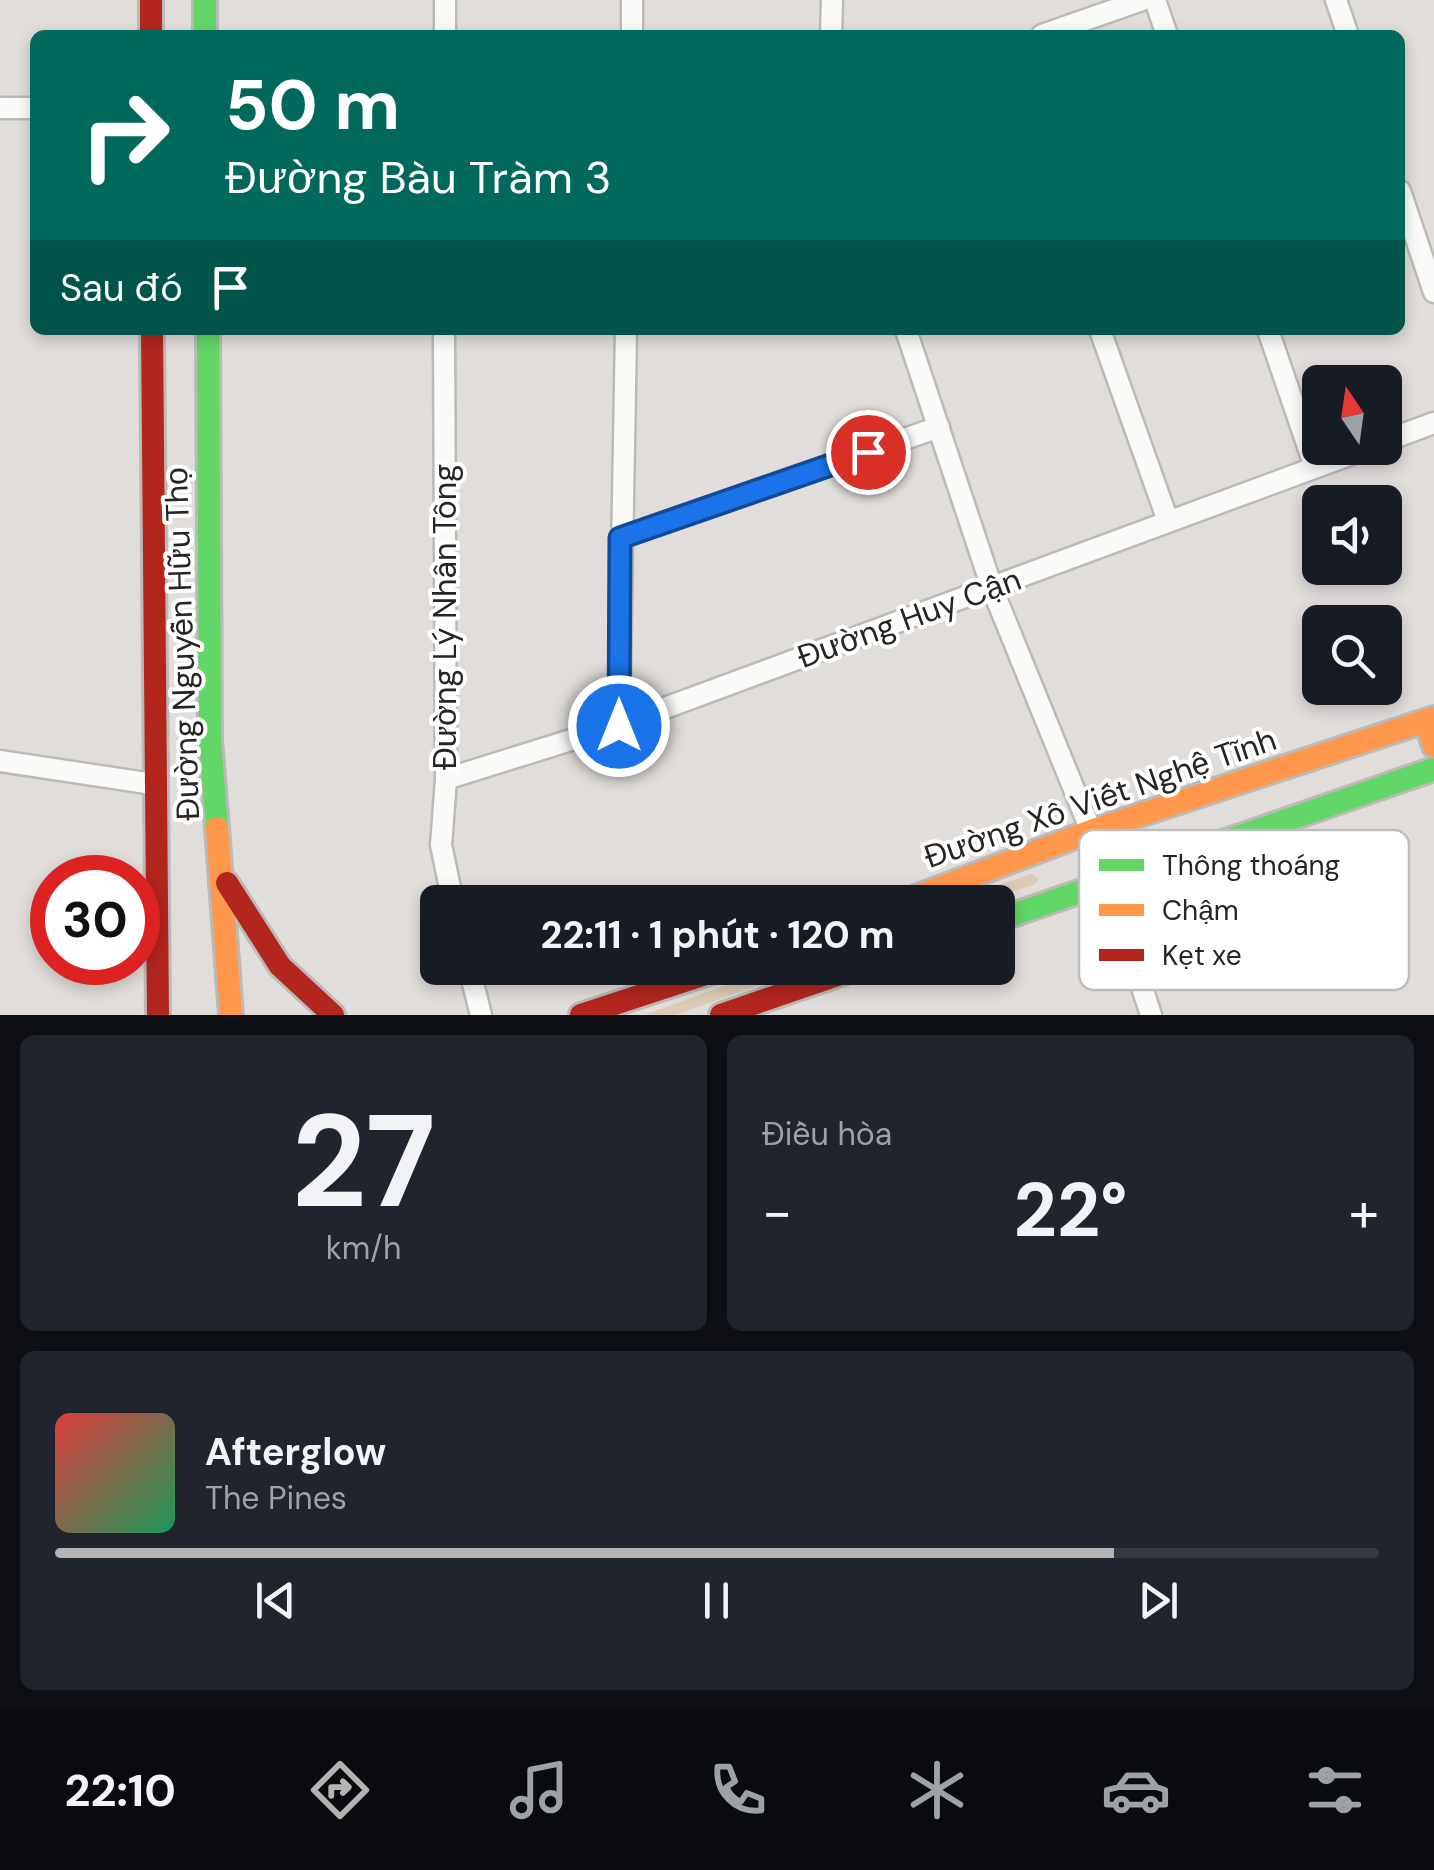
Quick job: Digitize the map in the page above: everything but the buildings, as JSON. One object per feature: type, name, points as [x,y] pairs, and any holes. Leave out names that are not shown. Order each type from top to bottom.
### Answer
[{"type":"main road","points":[[150,30],[151,0]]},
{"type":"main road","points":[[205,0],[205,30]]},
{"type":"main road","name":"Đường Nguyễn Hữu Thọ","points":[[152,335],[154,855]]},
{"type":"main road","name":"Đường Nguyễn Hữu Thọ","points":[[208,335],[210,740],[224,875],[230,1015]]},
{"type":"main road","points":[[1430,719],[1434,746]]},
{"type":"main road","name":"Đường Xô Viết Nghệ Tĩnh","points":[[1094,830],[1430,719]]},
{"type":"main road","points":[[1257,830],[1434,769]]},
{"type":"main road","name":"Đường Xô Viết Nghệ Tĩnh","points":[[947,885],[1079,836]]},
{"type":"main road","points":[[224,875],[256,934],[280,966],[332,1015]]},
{"type":"main road","points":[[1015,914],[1079,892]]},
{"type":"main road","points":[[135,1015],[146,985]]},
{"type":"main road","name":"Đường Nguyễn Hữu Thọ","points":[[157,985],[158,1015]]},
{"type":"main road","points":[[581,1015],[672,985]]},
{"type":"main road","points":[[720,1015],[808,985]]},
{"type":"street","points":[[444,30],[445,0]]},
{"type":"street","points":[[632,0],[632,30]]},
{"type":"street","points":[[831,30],[832,0]]},
{"type":"street","points":[[1056,30],[1142,0]]},
{"type":"street","points":[[1154,0],[1164,30]]},
{"type":"street","points":[[1336,0],[1346,30]]},
{"type":"street","points":[[0,108],[30,108]]},
{"type":"street","points":[[1405,206],[1434,292]]},
{"type":"street","name":"Đường Lý Nhân Tông","points":[[444,335],[446,779],[441,845],[449,885]]},
{"type":"street","points":[[619,726],[626,335]]},
{"type":"street","points":[[908,335],[992,588],[1091,830]]},
{"type":"street","points":[[1102,335],[1168,521]]},
{"type":"street","points":[[1270,335],[1315,467]]},
{"type":"street","points":[[1402,435],[1434,423]]},
{"type":"street","points":[[620,538],[939,427]]},
{"type":"street","name":"Đường Huy Cận","points":[[446,779],[619,726],[1321,465]]},
{"type":"street","points":[[0,761],[153,784]]},
{"type":"street","points":[[474,985],[482,1015]]},
{"type":"street","points":[[1143,990],[1151,1015]]},
{"type":"shaded area","points":[[1031,874],[1039,879],[1015,891],[1015,885],[1000,885]]},
{"type":"shaded area","points":[[727,985],[759,985],[676,1015],[644,1015]]},
{"type":"traffic: fast","points":[[205,0],[205,30]]},
{"type":"traffic: fast","points":[[208,335],[210,740],[217,828]]},
{"type":"traffic: fast","points":[[1258,830],[1434,769]]},
{"type":"traffic: fast","points":[[1015,914],[1079,892]]},
{"type":"traffic: slow","points":[[1094,830],[1434,718]]},
{"type":"traffic: slow","points":[[1426,721],[1434,746]]},
{"type":"traffic: slow","points":[[217,828],[231,1015]]},
{"type":"traffic: slow","points":[[947,885],[1079,836]]},
{"type":"traffic: jam","points":[[151,0],[151,30]]},
{"type":"traffic: jam","points":[[152,335],[158,1015]]},
{"type":"traffic: jam","points":[[227,883],[280,966],[333,1015]]},
{"type":"traffic: jam","points":[[581,1015],[672,985]]},
{"type":"traffic: jam","points":[[721,1015],[808,985]]},
{"type":"route","points":[[619,726],[620,538],[868,452]]}]
